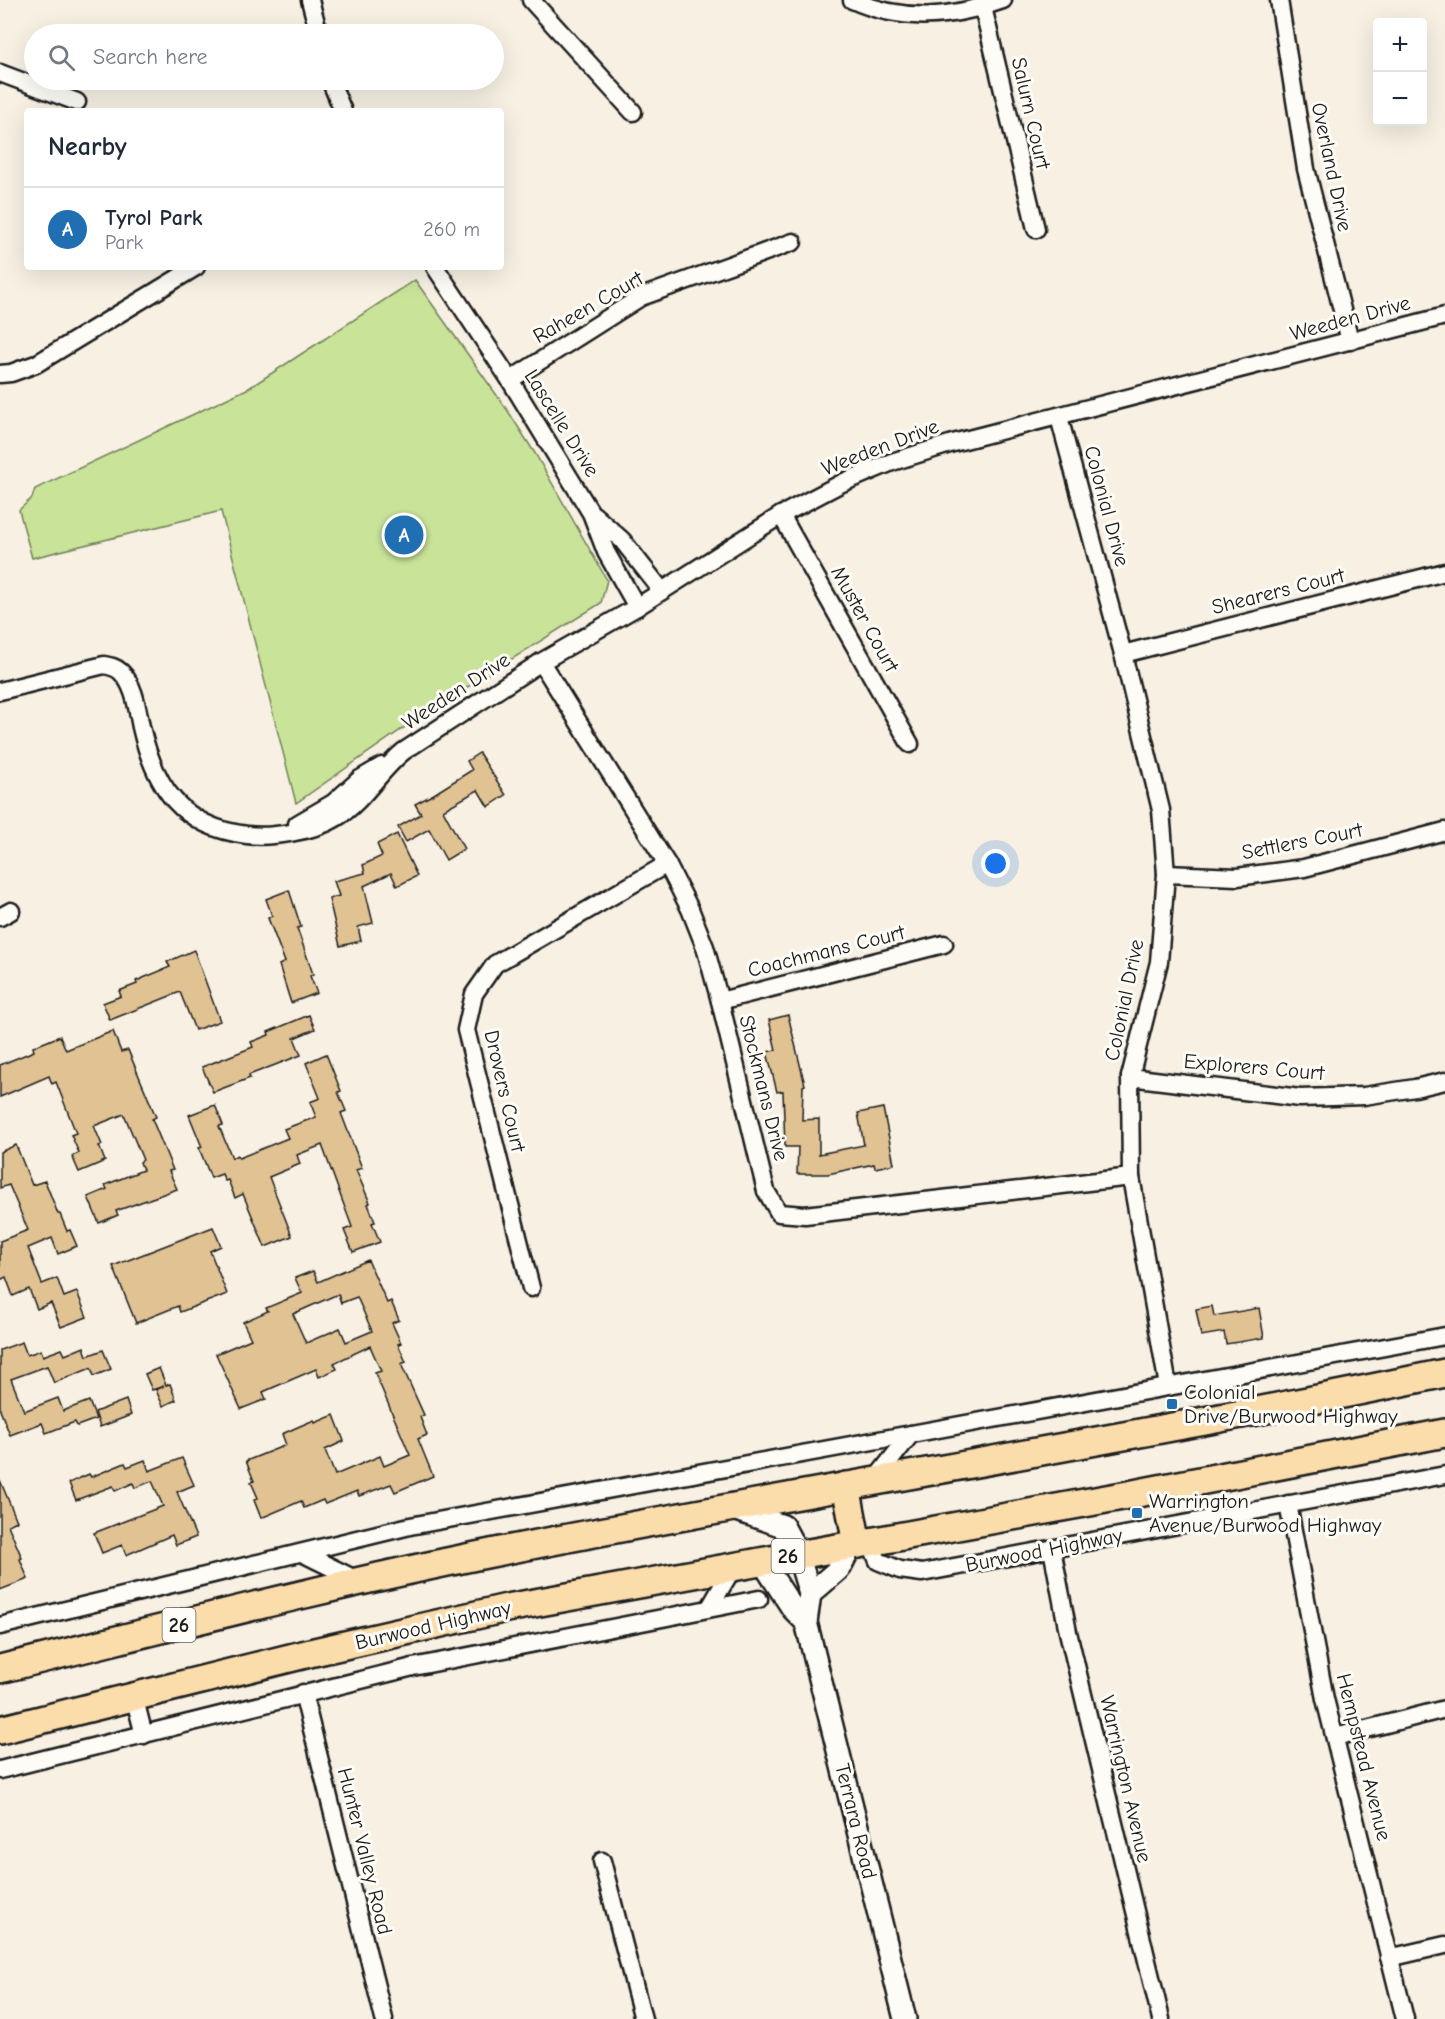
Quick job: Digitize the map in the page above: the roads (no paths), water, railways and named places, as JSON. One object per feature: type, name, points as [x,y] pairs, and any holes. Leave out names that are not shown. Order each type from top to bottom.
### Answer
[{"type":"highway","name":"26","points":[[0,1669],[359,1581],[491,1553],[1175,1426],[1445,1373]]},
{"type":"highway","name":"Burwood Highway","points":[[0,1730],[314,1652],[507,1608],[1139,1493],[1445,1433]]},
{"type":"highway","points":[[846,1486],[860,1543]]},
{"type":"street","points":[[310,0],[316,24]]},
{"type":"street","points":[[531,0],[633,112]]},
{"type":"street","points":[[852,0],[897,15],[923,16],[983,7],[1003,0]]},
{"type":"street","name":"Overland Drive","points":[[1279,0],[1306,169],[1350,341]]},
{"type":"street","name":"Salurn Court","points":[[983,7],[1036,229]]},
{"type":"street","points":[[0,73],[24,82]]},
{"type":"street","points":[[45,90],[77,102]]},
{"type":"street","points":[[334,90],[342,108]]},
{"type":"street","name":"Raheen Court","points":[[510,380],[641,297],[793,242]]},
{"type":"street","points":[[0,374],[11,373],[36,364],[191,270]]},
{"type":"street","name":"Lascelle Drive","points":[[437,270],[510,380],[591,513],[606,552],[637,607]]},
{"type":"street","name":"Weeden Drive","points":[[0,691],[104,665],[115,667],[120,670],[132,689],[153,767],[164,788],[198,821],[216,829],[260,837],[324,825],[358,801],[391,761],[404,750],[541,662],[637,607],[781,515],[842,483],[892,462],[953,443],[1445,316]]},
{"type":"street","name":"Colonial Drive","points":[[1059,417],[1123,654],[1161,810],[1166,874],[1159,962],[1130,1077],[1131,1177],[1168,1386]]},
{"type":"street","name":"Lascelle Drive","points":[[591,513],[622,540],[662,591]]},
{"type":"street","name":"Muster Court","points":[[781,515],[910,744]]},
{"type":"street","name":"Shearers Court","points":[[1123,654],[1445,572]]},
{"type":"street","name":"Stockmans Drive","points":[[541,662],[667,864],[690,909],[705,947],[720,1001],[766,1191],[779,1213],[805,1215],[1131,1177]]},
{"type":"street","name":"Settlers Court","points":[[1166,874],[1237,877],[1305,868],[1445,831]]},
{"type":"street","name":"Drovers Court","points":[[531,1288],[466,1030],[474,994],[495,964],[667,864]]},
{"type":"street","name":"Coachmans Court","points":[[720,1001],[944,944]]},
{"type":"street","name":"Explorers Court","points":[[1130,1077],[1300,1098],[1364,1096],[1416,1088],[1445,1080]]},
{"type":"street","points":[[0,1626],[430,1522],[1445,1336]]},
{"type":"street","points":[[874,1481],[911,1434]]},
{"type":"street","name":"Burwood Highway","points":[[860,1543],[878,1561],[900,1570],[911,1573],[941,1570],[1445,1475]]},
{"type":"street","name":"Hempstead Avenue","points":[[1288,1504],[1325,1699],[1405,2019]]},
{"type":"street","name":"Terrara Road","points":[[731,1508],[783,1526],[798,1554],[810,1594],[806,1622],[905,2019]]},
{"type":"street","points":[[810,1594],[839,1569],[860,1543]]},
{"type":"street","name":"Warrington Avenue","points":[[1052,1549],[1068,1632],[1161,2019]]},
{"type":"street","points":[[302,1553],[359,1581]]},
{"type":"street","name":"Terrara Road","points":[[762,1561],[793,1609],[806,1622]]},
{"type":"street","points":[[710,1607],[734,1566]]},
{"type":"street","name":"Burwood Highway","points":[[0,1770],[449,1659],[759,1599]]},
{"type":"street","name":"Hunter Valley Road","points":[[303,1694],[384,2019]]},
{"type":"street","points":[[134,1696],[144,1735]]},
{"type":"street","points":[[1335,1737],[1445,1709]]},
{"type":"street","points":[[602,1861],[642,2019]]},
{"type":"street","points":[[1389,1958],[1445,1945]]},
{"type":"place","name":"Tyrol Park","points":[[404,535]]},
{"type":"place","name":"Colonial Drive/Burwood Highway","points":[[1172,1404]]},
{"type":"place","name":"Warrington Avenue/Burwood Highway","points":[[1137,1513]]}]
